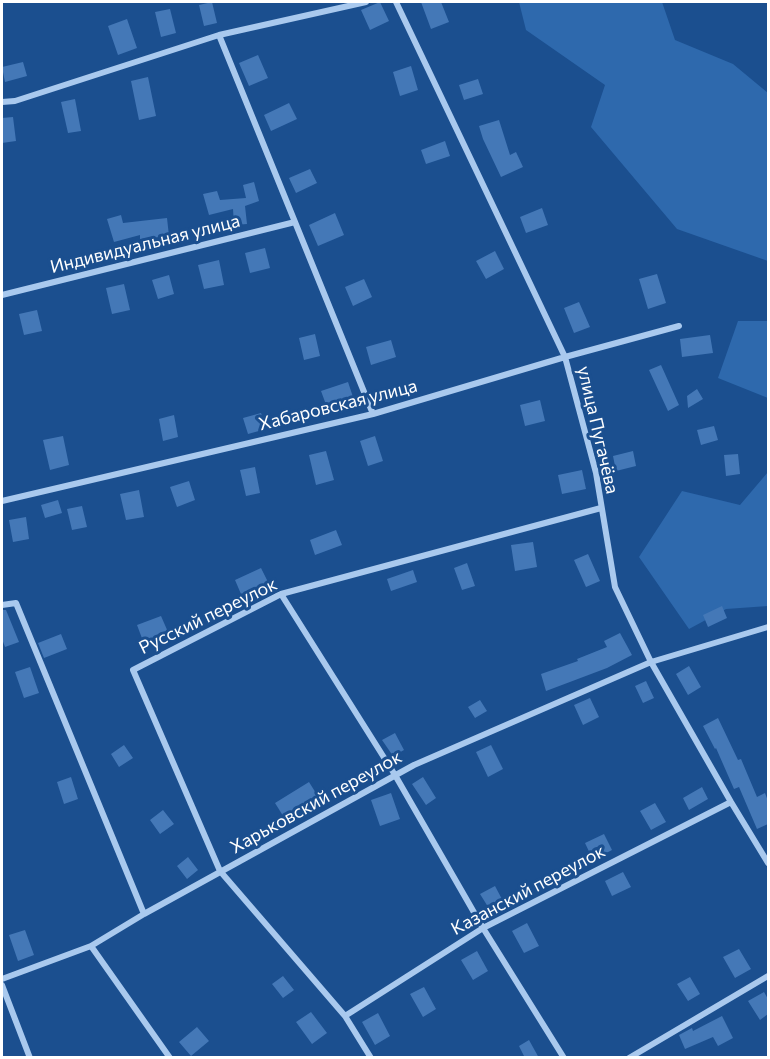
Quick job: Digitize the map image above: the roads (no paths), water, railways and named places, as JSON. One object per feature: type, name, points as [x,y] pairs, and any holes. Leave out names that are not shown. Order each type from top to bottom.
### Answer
[{"type":"street","points":[[2,102],[15,101],[219,35],[366,2]]},
{"type":"street","name":"улица Пугачёва","points":[[396,2],[565,357],[596,473],[615,587],[651,662],[768,863]]},
{"type":"street","points":[[219,35],[373,414]]},
{"type":"street","name":"Индивидуальная улица","points":[[2,295],[295,222]]},
{"type":"street","name":"Хабаровская улица","points":[[2,501],[373,414],[679,326]]},
{"type":"street","name":"Русский переулок","points":[[371,1058],[345,1016],[220,871],[133,670],[281,594],[601,508]]},
{"type":"street","points":[[281,594],[396,775],[483,927],[564,1058]]},
{"type":"street","points":[[2,605],[16,603],[144,914]]},
{"type":"street","name":"Харьковский переулок","points":[[2,979],[91,946],[220,871],[414,765],[651,662],[768,627]]},
{"type":"street","name":"Казанский переулок","points":[[345,1016],[483,927],[731,802]]},
{"type":"street","points":[[91,946],[170,1058]]},
{"type":"street","points":[[629,1058],[768,976]]},
{"type":"street","points":[[2,985],[30,1058]]}]
